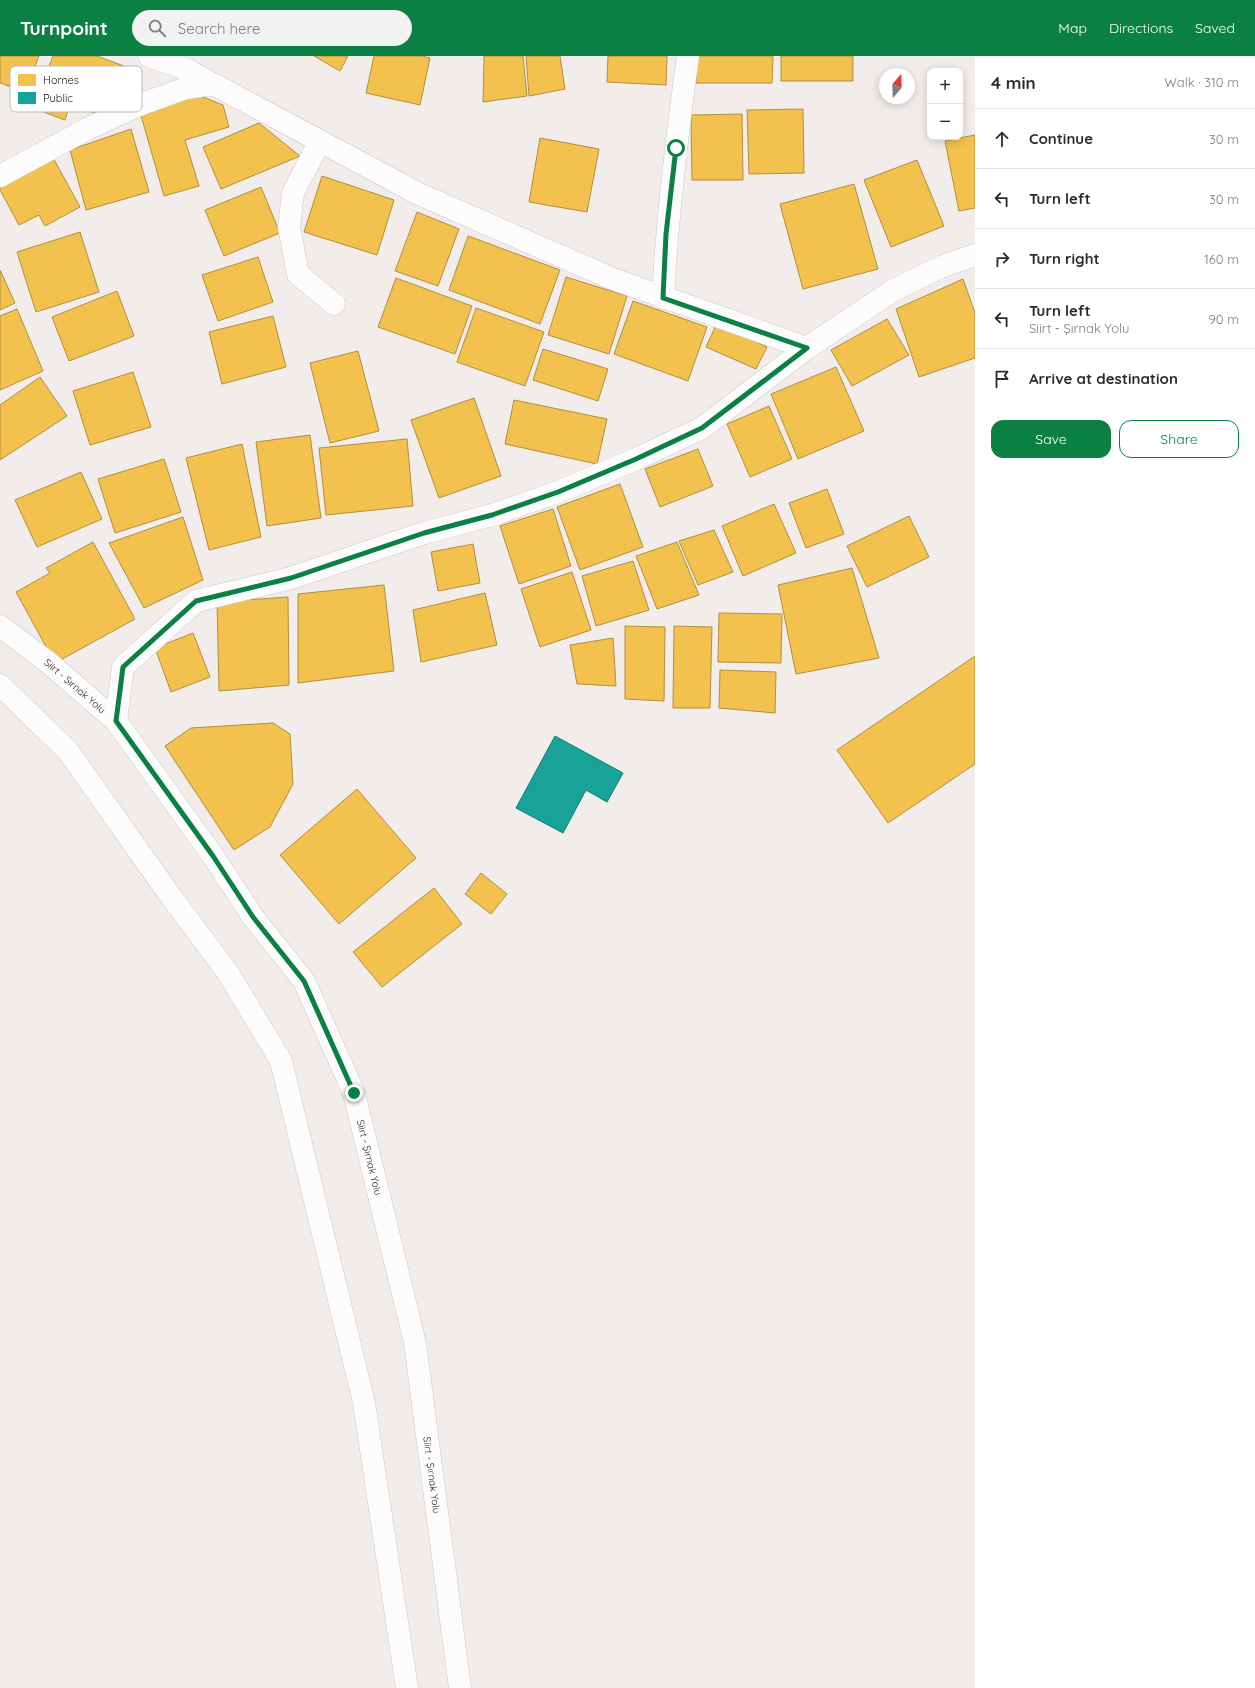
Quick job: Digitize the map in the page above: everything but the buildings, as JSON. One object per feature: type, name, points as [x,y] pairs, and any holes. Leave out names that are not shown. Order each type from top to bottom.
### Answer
[{"type":"street","points":[[149,56],[186,69],[419,194],[613,279],[807,348]]},
{"type":"street","points":[[663,298],[667,226],[688,56]]},
{"type":"street","points":[[142,104],[186,88],[213,84]]},
{"type":"street","points":[[0,176],[87,129],[124,112]]},
{"type":"street","points":[[320,141],[293,193],[289,227],[298,274],[334,304]]},
{"type":"street","points":[[116,721],[123,667],[196,601],[291,578],[424,533],[492,515],[558,492],[636,459],[702,428],[807,348],[892,291],[943,266],[975,255]]},
{"type":"street","name":"Siirt - Şırnak Yolu","points":[[0,626],[49,663],[116,721],[213,856],[253,917],[304,981],[354,1093],[415,1343],[460,1688]]},
{"type":"street","points":[[0,685],[68,751],[166,891],[228,973],[281,1061],[364,1403],[407,1688]]},
{"type":"route","points":[[354,1093],[304,981],[253,917],[213,856],[116,721],[123,667],[196,601],[291,578],[424,533],[492,515],[558,492],[636,459],[702,428],[807,348],[663,298],[666,234],[676,148]]}]
